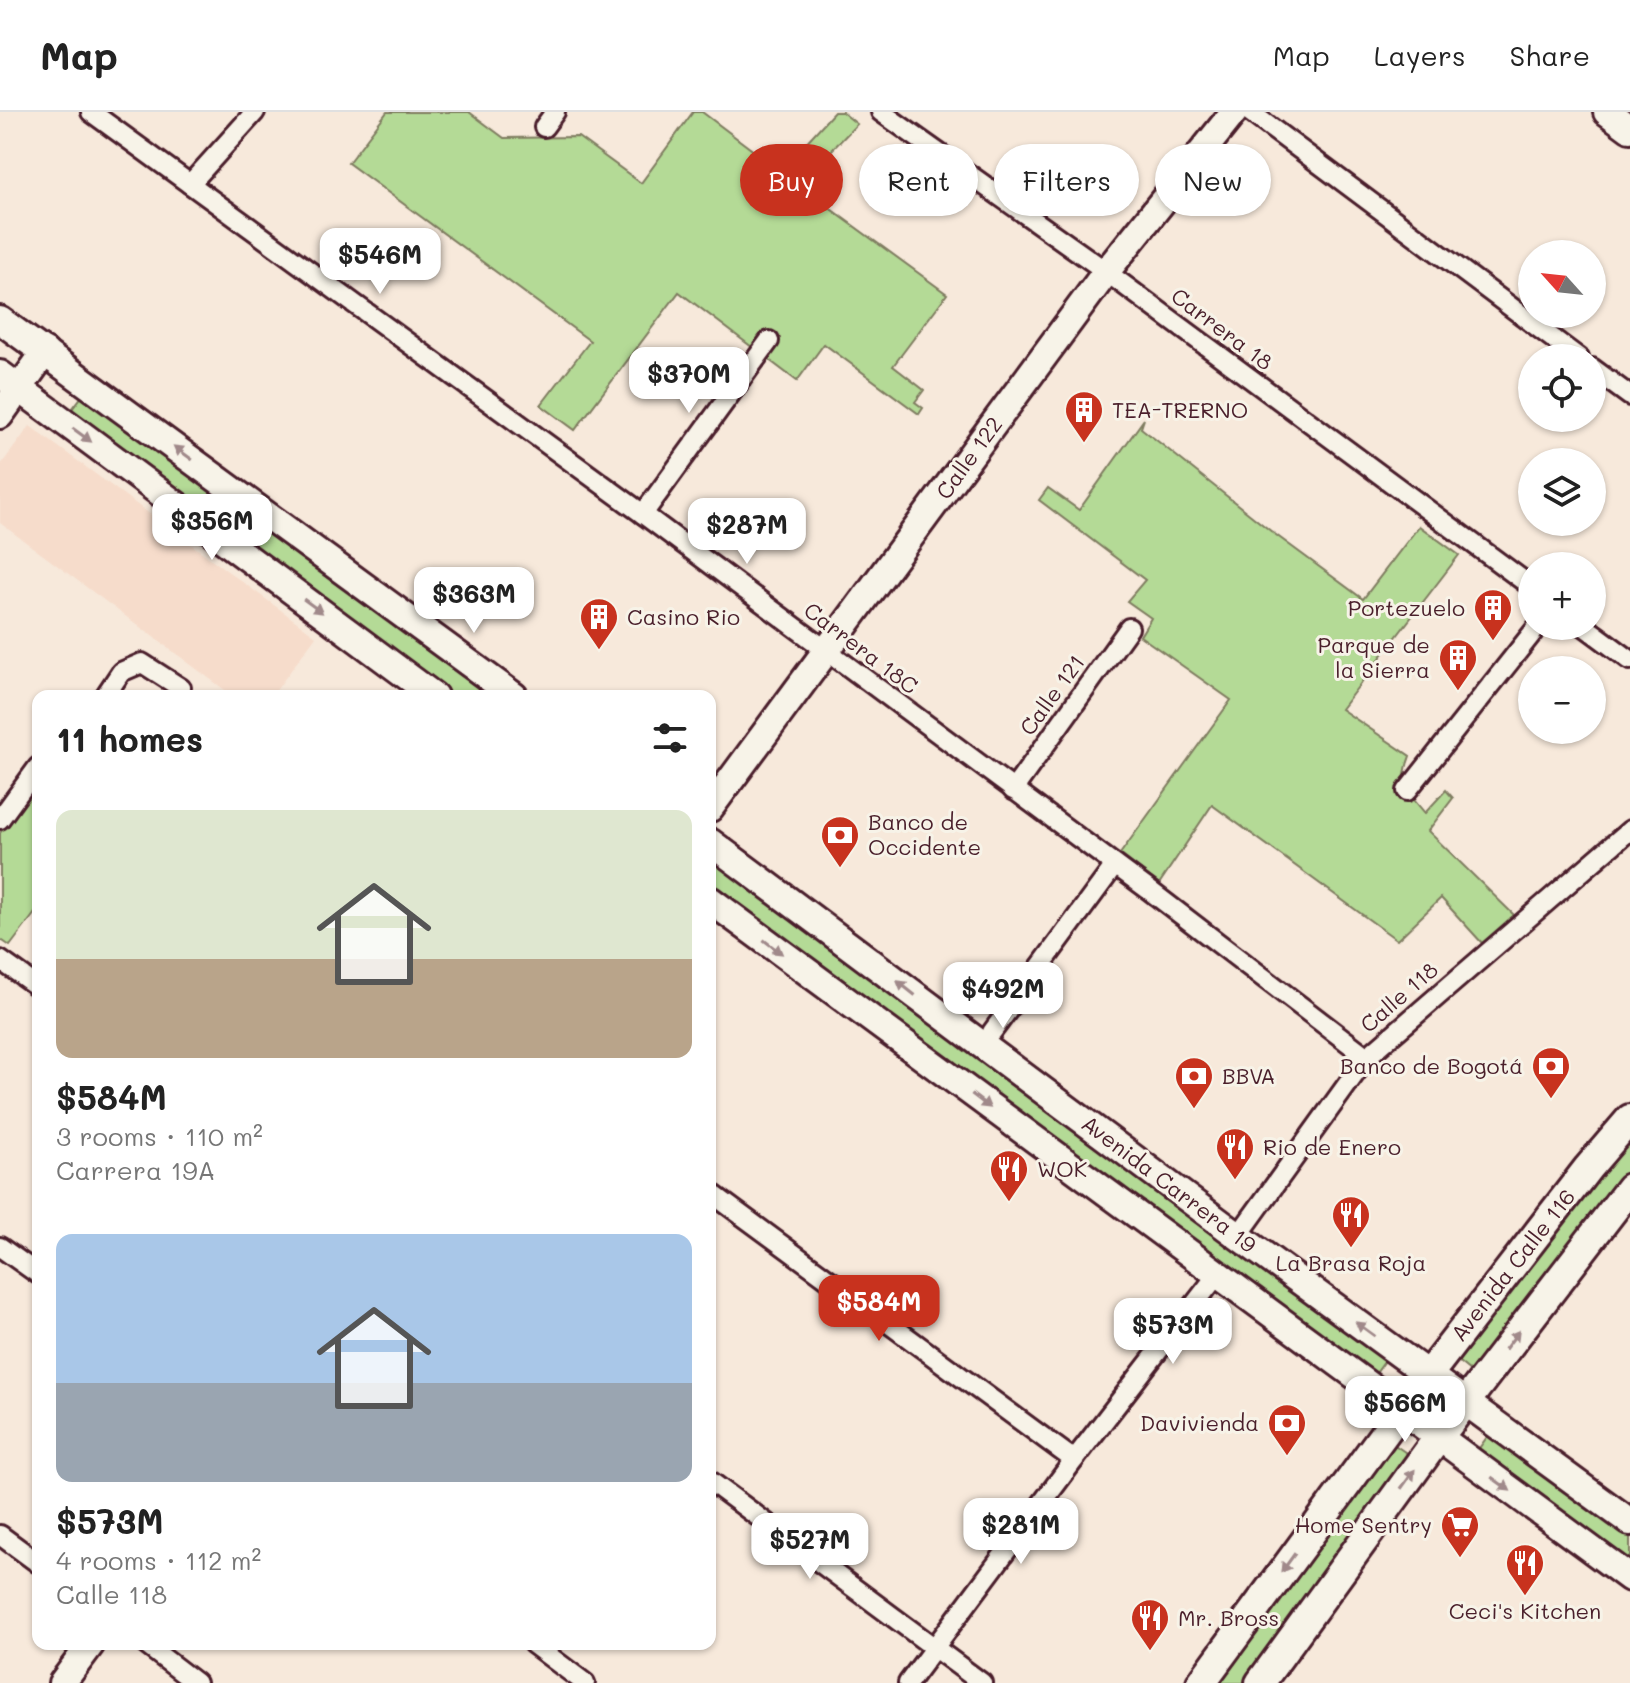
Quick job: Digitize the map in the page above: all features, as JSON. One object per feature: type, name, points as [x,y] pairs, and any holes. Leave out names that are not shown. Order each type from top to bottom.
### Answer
[{"type":"main road","name":"Calle 122","points":[[716,800],[1106,272],[1234,112]]},
{"type":"main road","points":[[1607,112],[1630,129]]},
{"type":"main road","points":[[0,320],[506,690]]},
{"type":"main road","points":[[0,415],[9,382],[45,352]]},
{"type":"main road","points":[[9,382],[426,690]]},
{"type":"main road","name":"Avenida Carrera 19","points":[[716,846],[1238,1236],[1630,1522]]},
{"type":"main road","name":"Avenida Carrera 19","points":[[716,904],[1630,1578]]},
{"type":"main road","name":"Avenida Calle 116","points":[[1201,1683],[1401,1410],[1588,1168],[1630,1119]]},
{"type":"main road","name":"Avenida Calle 116","points":[[1260,1683],[1438,1438],[1630,1188]]},
{"type":"main road","points":[[62,1683],[87,1650]]},
{"type":"street","name":"Carrera 18C","points":[[91,112],[643,514],[1367,1057]]},
{"type":"street","points":[[190,184],[255,112]]},
{"type":"street","name":"Carrera 18","points":[[881,112],[1106,272],[1518,577]]},
{"type":"street","points":[[1250,112],[1560,344]]},
{"type":"street","points":[[643,514],[769,341]]},
{"type":"street","points":[[1606,378],[1630,396]]},
{"type":"street","name":"Calle 121","points":[[1013,790],[1129,628]]},
{"type":"street","points":[[1407,791],[1527,640]]},
{"type":"street","points":[[1603,640],[1630,660]]},
{"type":"street","points":[[109,690],[121,672],[142,663],[180,690]]},
{"type":"street","points":[[0,819],[32,775]]},
{"type":"street","name":"Calle 118","points":[[1238,1236],[1367,1057],[1630,830]]},
{"type":"street","points":[[992,1032],[1115,865]]},
{"type":"street","points":[[0,960],[32,983]]},
{"type":"street","points":[[716,1196],[1074,1460]]},
{"type":"street","points":[[0,1247],[32,1270]]},
{"type":"street","points":[[908,1683],[1217,1275]]},
{"type":"street","points":[[716,1485],[982,1683]]},
{"type":"street","points":[[0,1535],[32,1559]]},
{"type":"street","points":[[153,1650],[196,1683]]},
{"type":"street","points":[[541,1650],[585,1683]]},
{"type":"shaded area","points":[[30,426],[316,636],[276,690],[225,690],[0,523],[0,466]]},
{"type":"green space","points":[[387,112],[469,112],[504,138],[578,137],[641,183],[693,112],[702,112],[744,144],[740,144],[740,216],[840,216],[947,294],[893,366],[924,390],[915,402],[923,408],[919,414],[824,344],[797,381],[679,292],[575,430],[541,405],[590,341],[348,163]]},
{"type":"green space","points":[[834,112],[842,112],[857,124],[838,144],[805,144]]},
{"type":"green space","points":[[83,395],[486,690],[443,690],[69,413]]},
{"type":"green space","points":[[1144,419],[1141,428],[1272,532],[1363,599],[1419,526],[1459,555],[1341,709],[1410,756],[1405,781],[1425,813],[1446,790],[1453,798],[1428,831],[1514,915],[1482,943],[1441,898],[1397,940],[1212,805],[1159,884],[1120,854],[1231,700],[1140,636],[1151,618],[1127,601],[1145,580],[1039,500],[1048,488],[1079,510]]},
{"type":"green space","points":[[32,791],[32,917],[10,946],[0,939],[0,833]]},
{"type":"green space","points":[[716,864],[1387,1358],[1374,1376],[716,891]]},
{"type":"green space","points":[[1630,1134],[1630,1175],[1475,1375],[1454,1358]]},
{"type":"green space","points":[[1492,1430],[1630,1532],[1630,1566],[1475,1454]]},
{"type":"green space","points":[[1389,1441],[1412,1457],[1250,1683],[1212,1683]]},
{"type":"place","name":"TEA-TRERNO","points":[[1084,444]]},
{"type":"place","name":"Portezuelo","points":[[1493,642]]},
{"type":"place","name":"Casino Rio","points":[[599,651]]},
{"type":"place","name":"Parque de la Sierra","points":[[1458,692]]},
{"type":"place","name":"Banco de Occidente","points":[[840,869]]},
{"type":"place","name":"Banco de Bogotá","points":[[1551,1100]]},
{"type":"place","name":"BBVA","points":[[1194,1110]]},
{"type":"place","name":"Rio de Enero","points":[[1235,1181]]},
{"type":"place","name":"WOK","points":[[1009,1203]]},
{"type":"place","name":"La Brasa Roja","points":[[1351,1249]]},
{"type":"place","name":"Davivienda","points":[[1287,1457]]},
{"type":"place","name":"Home Sentry","points":[[1460,1559]]},
{"type":"place","name":"Ceci's Kitchen","points":[[1525,1597]]},
{"type":"place","name":"Mr. Bross","points":[[1150,1652]]}]
